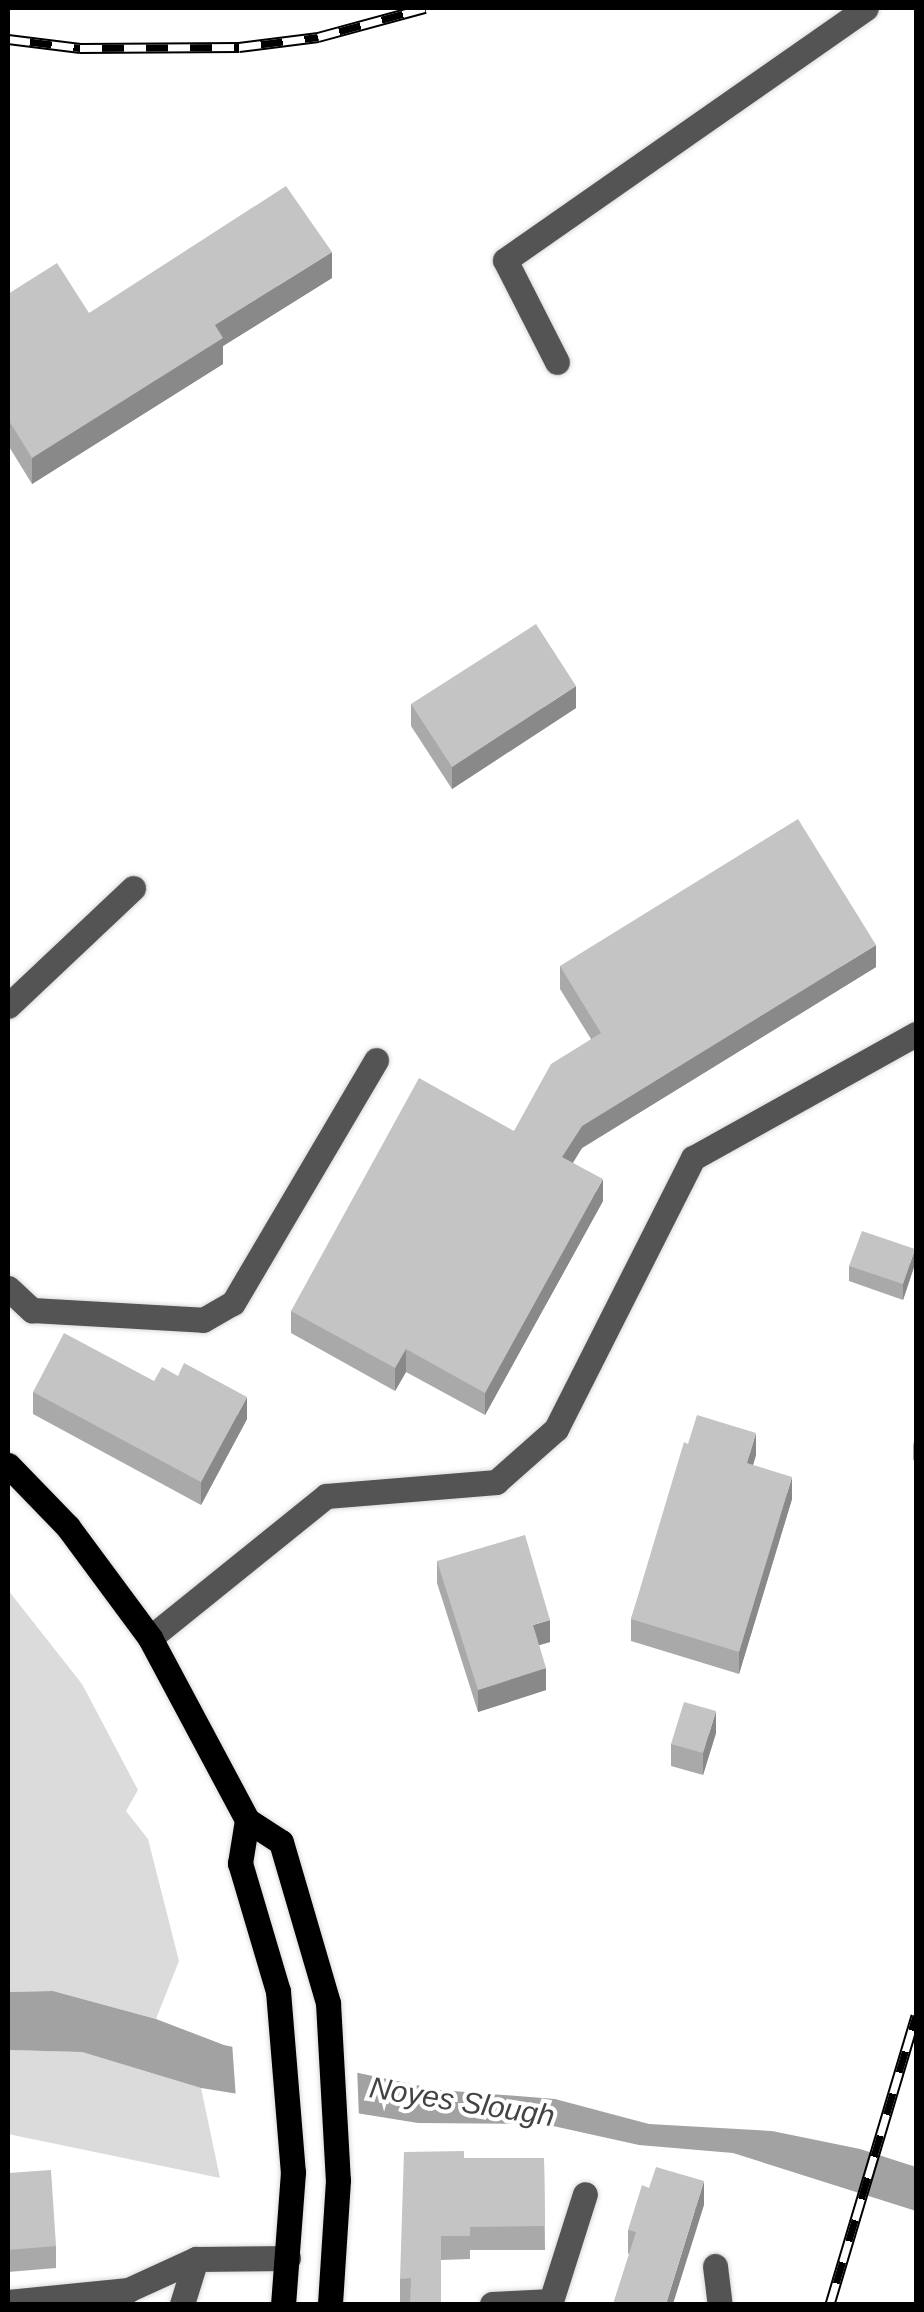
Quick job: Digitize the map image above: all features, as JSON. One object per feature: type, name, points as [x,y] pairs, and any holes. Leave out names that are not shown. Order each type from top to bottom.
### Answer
[{"type":"main road","points":[[8,1465],[68,1528],[150,1638],[246,1820],[282,1842],[328,2002],[338,2180],[332,2304]]},
{"type":"main road","points":[[246,1820],[240,1862],[278,1991],[293,2172],[283,2304]]},
{"type":"lane","points":[[557,362],[505,260],[866,8]]},
{"type":"lane","points":[[8,1006],[133,888]]},
{"type":"lane","points":[[150,1638],[326,1496],[496,1482],[556,1429],[693,1158],[916,1034]]},
{"type":"lane","points":[[8,1288],[32,1310],[203,1320],[233,1303],[376,1060]]},
{"type":"lane","points":[[492,2304],[550,2303],[584,2194]]},
{"type":"lane","points":[[8,2302],[128,2290],[196,2259],[288,2258]]},
{"type":"lane","points":[[182,2304],[196,2259]]},
{"type":"lane","points":[[715,2266],[720,2304]]},
{"type":"shaded area","points":[[8,1590],[82,1684],[138,1790],[126,1811],[148,1839],[179,1961],[156,2019],[53,1991],[8,1992]]},
{"type":"shaded area","points":[[8,2050],[82,2052],[201,2088],[220,2178],[8,2134]]},
{"type":"water","name":"Noyes Slough","points":[[53,1991],[156,2019],[224,2045],[440,2090],[555,2099],[649,2124],[772,2131],[860,2149],[916,2167],[916,2211],[733,2153],[639,2145],[544,2124],[418,2123],[201,2088],[82,2052],[8,2050],[8,1992]]},
{"type":"pier","points":[[232,2042],[357,2066],[359,2118],[236,2099]]},
{"type":"building","points":[[286,186],[332,252],[215,325],[223,338],[32,458],[8,419],[8,294],[57,263],[89,313]]},
{"type":"building","points":[[536,624],[576,686],[452,767],[411,704]]},
{"type":"building","points":[[798,819],[876,945],[582,1126],[562,1157],[603,1179],[485,1393],[406,1349],[395,1368],[291,1311],[419,1078],[514,1131],[551,1064],[601,1033],[560,966]]},
{"type":"building","points":[[862,1231],[915,1249],[903,1284],[849,1266]]},
{"type":"building","points":[[64,1333],[154,1381],[162,1367],[178,1376],[184,1363],[247,1397],[201,1482],[33,1392]]},
{"type":"building","points":[[697,1415],[756,1433],[747,1463],[792,1477],[739,1652],[631,1619],[684,1442],[688,1444]]},
{"type":"building","points":[[525,1535],[550,1620],[533,1625],[546,1668],[478,1690],[437,1561]]},
{"type":"building","points":[[684,1702],[716,1711],[703,1753],[671,1744]]},
{"type":"building","points":[[464,2151],[464,2158],[544,2158],[545,2226],[470,2227],[470,2236],[441,2236],[441,2304],[410,2304],[411,2278],[400,2279],[404,2152]]},
{"type":"building","points":[[656,2167],[704,2181],[666,2304],[613,2304],[636,2232],[628,2230],[642,2185],[649,2188]]},
{"type":"building","points":[[51,2170],[56,2246],[8,2250],[8,2173]]},
{"type":"railway","points":[[8,39],[80,48],[239,47],[318,37],[425,8]]},
{"type":"railway","points":[[830,2304],[916,2016]]}]
